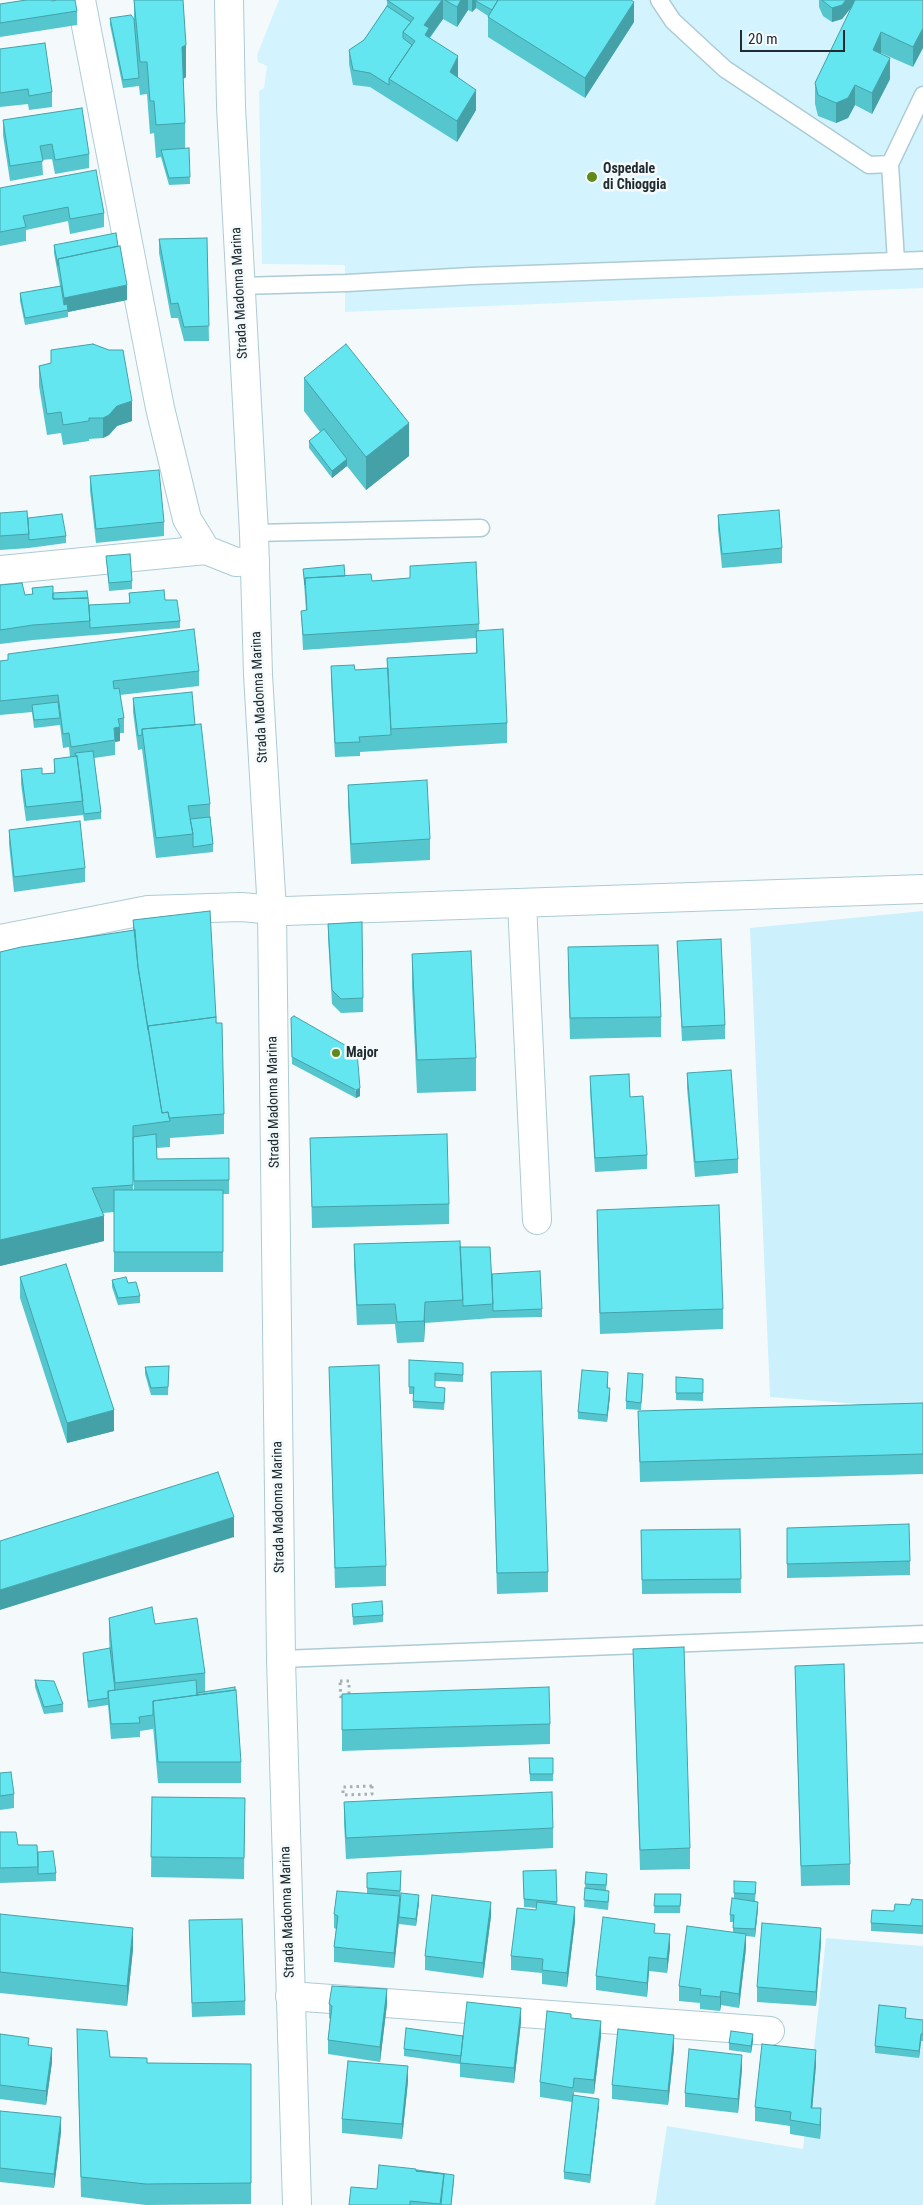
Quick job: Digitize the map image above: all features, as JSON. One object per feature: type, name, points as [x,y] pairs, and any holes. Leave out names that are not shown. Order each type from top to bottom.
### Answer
[{"type":"street","points":[[81,0],[160,408],[187,519],[206,550]]},
{"type":"street","name":"Strada Madonna Marina","points":[[229,0],[231,108],[254,533],[258,675],[272,911],[281,1658],[297,2205]]},
{"type":"street","points":[[0,570],[206,550],[236,562],[255,561]]},
{"type":"street","points":[[0,939],[148,910],[241,907],[272,911],[923,890]]},
{"type":"street","points":[[522,903],[536,1220]]},
{"type":"street","points":[[290,1996],[770,2031]]},
{"type":"lane","points":[[659,0],[673,20],[725,69],[869,165],[890,164]]},
{"type":"lane","points":[[896,261],[890,164],[923,95]]},
{"type":"lane","points":[[240,286],[923,260]]},
{"type":"lane","points":[[254,533],[481,528]]},
{"type":"lane","points":[[281,1658],[923,1634]]},
{"type":"path","points":[[349,1681],[349,1700],[341,1701],[340,1682],[349,1681]]},
{"type":"path","points":[[372,1786],[372,1794],[343,1795],[343,1787],[372,1786]]},
{"type":"shaded area","name":"Ospedale di Chioggia","points":[[279,0],[923,0],[923,288],[345,312],[345,265],[262,264],[259,91],[264,88],[267,66],[258,62],[257,55]]},
{"type":"shaded area","points":[[923,911],[923,1409],[770,1397],[750,928]]},
{"type":"shaded area","points":[[826,1938],[923,1946],[923,2205],[655,2205],[667,2126],[803,2149]]},
{"type":"building","points":[[26,0],[75,0],[77,11],[0,23],[0,4]]},
{"type":"building","points":[[134,0],[183,0],[186,45],[182,47],[185,123],[156,125],[154,101],[150,101],[147,62],[140,62]]},
{"type":"building","points":[[387,0],[442,0],[424,25],[429,28],[425,35],[458,56],[450,72],[476,90],[457,121],[389,79],[415,41],[403,32],[414,18]]},
{"type":"building","points":[[445,0],[461,0],[457,7]]},
{"type":"building","points":[[476,0],[498,0],[492,10]]},
{"type":"building","points":[[498,0],[631,0],[634,2],[585,78],[488,17]]},
{"type":"building","points":[[822,0],[846,0],[842,5],[832,8]]},
{"type":"building","points":[[855,0],[923,0],[923,28],[913,47],[881,32],[873,50],[890,58],[872,93],[855,85],[848,98],[836,103],[818,95],[815,83]]},
{"type":"building","points":[[387,6],[411,22],[403,32],[403,38],[412,45],[389,79],[389,85],[370,73],[353,70],[349,50],[364,40]]},
{"type":"building","points":[[131,15],[134,19],[139,78],[123,80],[110,18]]},
{"type":"building","points":[[45,43],[52,92],[29,96],[28,89],[0,93],[0,49]]},
{"type":"building","points":[[82,108],[89,154],[55,160],[52,144],[40,146],[43,161],[10,166],[3,120]]},
{"type":"building","points":[[189,148],[190,177],[169,178],[161,150]]},
{"type":"building","points":[[96,170],[104,213],[70,219],[68,207],[23,216],[26,227],[0,232],[0,188]]},
{"type":"building","points":[[116,233],[118,246],[58,259],[58,266],[54,245]]},
{"type":"building","points":[[207,238],[209,326],[184,327],[178,303],[171,304],[159,239]]},
{"type":"building","points":[[120,246],[127,285],[64,298],[58,259]]},
{"type":"building","points":[[61,286],[64,305],[67,304],[68,310],[25,318],[20,293]]},
{"type":"building","points":[[93,344],[109,350],[123,350],[132,401],[117,406],[109,415],[103,418],[89,418],[89,421],[63,425],[61,412],[47,414],[39,366],[51,363],[51,350]]},
{"type":"building","points":[[346,344],[409,423],[366,457],[304,378]]},
{"type":"building","points":[[324,429],[347,459],[332,471],[309,441]]},
{"type":"building","points":[[159,470],[164,522],[96,529],[90,476]]},
{"type":"building","points":[[779,510],[782,548],[722,554],[718,515]]},
{"type":"building","points":[[27,511],[29,534],[0,536],[0,513]]},
{"type":"building","points":[[62,514],[66,536],[29,540],[28,518]]},
{"type":"building","points":[[130,554],[132,581],[109,583],[106,556]]},
{"type":"building","points":[[476,562],[479,624],[303,635],[301,611],[307,610],[305,578],[371,574],[372,581],[410,578],[410,566]]},
{"type":"building","points":[[344,565],[345,576],[305,578],[305,585],[303,569]]},
{"type":"building","points":[[22,583],[25,595],[33,594],[32,588],[53,586],[53,599],[88,598],[90,621],[33,625],[0,630],[0,585]]},
{"type":"building","points":[[164,590],[165,600],[177,600],[180,621],[90,628],[89,605],[130,603],[129,593]]},
{"type":"building","points":[[87,591],[88,598],[53,599],[53,593]]},
{"type":"building","points":[[194,629],[199,671],[113,681],[114,689],[119,688],[124,718],[118,719],[120,727],[114,728],[115,740],[71,747],[69,733],[63,734],[58,695],[0,701],[0,661],[8,660],[8,654]]},
{"type":"building","points":[[503,629],[507,723],[391,729],[387,658],[477,653],[476,631]]},
{"type":"building","points":[[354,665],[355,670],[388,668],[391,735],[359,737],[360,742],[335,743],[331,666]]},
{"type":"building","points":[[192,692],[195,725],[142,729],[142,735],[138,736],[133,698]]},
{"type":"building","points":[[58,702],[60,718],[34,720],[32,705]]},
{"type":"building","points":[[201,724],[210,804],[188,806],[193,834],[156,838],[142,729]]},
{"type":"building","points":[[93,751],[101,812],[84,814],[77,756],[75,753]]},
{"type":"building","points":[[77,756],[83,801],[26,807],[21,770],[42,768],[42,774],[55,773],[54,759]]},
{"type":"building","points":[[427,780],[430,839],[351,844],[348,785]]},
{"type":"building","points":[[210,817],[213,844],[193,847],[190,819]]},
{"type":"building","points":[[80,821],[85,868],[14,877],[9,830]]},
{"type":"building","points":[[210,911],[216,1017],[148,1026],[148,1030],[133,920]]},
{"type":"building","points":[[362,922],[363,998],[341,999],[332,990],[328,924]]},
{"type":"building","points":[[135,930],[138,967],[162,1113],[168,1112],[170,1121],[133,1126],[133,1185],[92,1188],[104,1216],[0,1240],[0,952],[21,947]]},
{"type":"building","points":[[721,939],[725,1025],[682,1027],[677,941]]},
{"type":"building","points":[[658,945],[661,1017],[570,1018],[568,947]]},
{"type":"building","points":[[471,951],[476,1058],[417,1060],[412,954]]},
{"type":"building","points":[[294,1016],[357,1052],[360,1088],[356,1090],[292,1057],[291,1018]]},
{"type":"building","points":[[216,1017],[216,1023],[222,1023],[224,1114],[169,1118],[168,1112],[162,1113],[148,1026]]},
{"type":"building","points":[[731,1070],[738,1159],[695,1162],[687,1073]]},
{"type":"building","points":[[629,1074],[630,1097],[643,1096],[647,1155],[595,1158],[590,1076]]},
{"type":"building","points":[[156,1134],[157,1159],[229,1158],[229,1180],[134,1181],[133,1137]]},
{"type":"building","points":[[447,1134],[449,1204],[312,1207],[310,1138]]},
{"type":"building","points":[[114,1190],[223,1190],[223,1252],[114,1252]]},
{"type":"building","points":[[719,1205],[723,1309],[600,1313],[597,1210]]},
{"type":"building","points":[[460,1241],[463,1300],[425,1302],[424,1321],[397,1322],[395,1304],[357,1305],[354,1244]]},
{"type":"building","points":[[460,1247],[490,1247],[493,1304],[463,1306]]},
{"type":"building","points":[[66,1264],[114,1410],[67,1423],[20,1277]]},
{"type":"building","points":[[540,1271],[542,1309],[493,1311],[492,1274]]},
{"type":"building","points":[[126,1277],[128,1283],[136,1282],[140,1296],[118,1298],[112,1280]]},
{"type":"building","points":[[409,1360],[463,1363],[463,1375],[435,1373],[435,1387],[445,1388],[444,1403],[413,1401],[414,1387],[409,1387]]},
{"type":"building","points":[[379,1365],[386,1566],[335,1568],[329,1367]]},
{"type":"building","points":[[169,1366],[168,1387],[151,1388],[145,1367]]},
{"type":"building","points":[[582,1370],[608,1372],[607,1388],[610,1388],[607,1415],[578,1412]]},
{"type":"building","points":[[541,1371],[548,1572],[497,1573],[491,1372]]},
{"type":"building","points":[[628,1373],[643,1374],[641,1403],[626,1401]]},
{"type":"building","points":[[676,1377],[703,1379],[703,1393],[676,1393]]},
{"type":"building","points":[[923,1403],[923,1454],[640,1462],[638,1411]]},
{"type":"building","points":[[218,1472],[234,1517],[0,1590],[0,1541]]},
{"type":"building","points":[[909,1524],[910,1561],[787,1564],[787,1528]]},
{"type":"building","points":[[740,1529],[741,1579],[642,1580],[641,1530]]},
{"type":"building","points":[[382,1601],[383,1615],[353,1617],[352,1604]]},
{"type":"building","points":[[152,1607],[155,1624],[197,1618],[205,1673],[115,1683],[109,1618]]},
{"type":"building","points":[[684,1647],[690,1848],[640,1850],[633,1649]]},
{"type":"building","points":[[110,1648],[115,1690],[108,1691],[108,1698],[88,1701],[83,1653]]},
{"type":"building","points":[[844,1664],[850,1864],[801,1866],[795,1666]]},
{"type":"building","points":[[35,1680],[54,1681],[63,1704],[44,1707]]},
{"type":"building","points":[[196,1680],[197,1695],[153,1701],[153,1715],[139,1717],[140,1723],[111,1724],[108,1691]]},
{"type":"building","points":[[235,1687],[235,1690],[197,1695],[197,1693]]},
{"type":"building","points":[[549,1687],[550,1724],[342,1730],[342,1694]]},
{"type":"building","points":[[236,1690],[241,1762],[158,1762],[153,1701]]},
{"type":"building","points":[[529,1758],[553,1758],[553,1774],[530,1774]]},
{"type":"building","points":[[11,1772],[14,1794],[0,1796],[0,1773]]},
{"type":"building","points":[[552,1792],[553,1828],[346,1838],[344,1802]]},
{"type":"building","points":[[152,1797],[245,1798],[244,1858],[151,1857]]},
{"type":"building","points":[[0,1832],[16,1832],[18,1845],[37,1845],[38,1867],[0,1868]]},
{"type":"building","points":[[53,1851],[56,1873],[38,1874],[38,1852]]},
{"type":"building","points":[[556,1870],[557,1902],[524,1899],[523,1871]]},
{"type":"building","points":[[401,1871],[400,1891],[367,1888],[367,1873]]},
{"type":"building","points":[[586,1872],[607,1874],[606,1885],[585,1884]]},
{"type":"building","points":[[734,1881],[756,1882],[755,1894],[734,1893]]},
{"type":"building","points":[[585,1888],[609,1891],[608,1902],[584,1900]]},
{"type":"building","points":[[337,1891],[400,1896],[394,1953],[334,1947],[338,1916],[334,1914]]},
{"type":"building","points":[[401,1893],[419,1895],[416,1919],[399,1917]]},
{"type":"building","points":[[655,1894],[681,1894],[680,1906],[654,1906]]},
{"type":"building","points":[[432,1895],[491,1902],[483,1963],[425,1956]]},
{"type":"building","points":[[732,1898],[758,1902],[755,1929],[733,1928],[734,1915],[730,1915]]},
{"type":"building","points":[[912,1899],[923,1900],[923,1926],[871,1923],[872,1910],[894,1911],[895,1904],[910,1905]]},
{"type":"building","points":[[537,1902],[575,1907],[567,1973],[542,1970],[543,1959],[511,1956],[517,1908],[536,1910]]},
{"type":"building","points":[[0,1914],[133,1928],[127,1986],[0,1972]]},
{"type":"building","points":[[603,1917],[655,1924],[654,1933],[670,1934],[667,1959],[649,1957],[647,1983],[596,1976]]},
{"type":"building","points":[[242,1919],[245,2001],[192,2003],[189,1920]]},
{"type":"building","points":[[762,1923],[821,1928],[816,1992],[757,1987]]},
{"type":"building","points":[[687,1926],[746,1934],[739,1994],[721,1991],[720,1997],[700,1995],[701,1989],[679,1986]]},
{"type":"building","points":[[332,1986],[387,1989],[380,2047],[328,2040],[332,2006],[329,2004]]},
{"type":"building","points":[[467,2002],[521,2008],[514,2068],[460,2063]]},
{"type":"building","points":[[879,2005],[906,2008],[905,2018],[923,2020],[923,2034],[921,2034],[919,2051],[875,2046]]},
{"type":"building","points":[[547,2011],[571,2014],[571,2018],[601,2021],[594,2080],[574,2078],[573,2088],[540,2082]]},
{"type":"building","points":[[406,2028],[463,2036],[461,2056],[404,2049]]},
{"type":"building","points":[[77,2029],[107,2031],[110,2057],[147,2058],[147,2063],[251,2064],[251,2183],[146,2184],[81,2177]]},
{"type":"building","points":[[618,2029],[674,2035],[668,2091],[612,2085]]},
{"type":"building","points":[[731,2031],[753,2034],[751,2046],[729,2043]]},
{"type":"building","points":[[0,2034],[29,2038],[28,2045],[52,2048],[46,2091],[0,2085]]},
{"type":"building","points":[[762,2044],[816,2050],[811,2108],[821,2108],[820,2125],[790,2120],[791,2112],[755,2107]]},
{"type":"building","points":[[689,2049],[742,2055],[738,2099],[685,2093]]},
{"type":"building","points":[[348,2061],[408,2066],[402,2124],[342,2119]]},
{"type":"building","points":[[573,2095],[599,2099],[590,2175],[564,2172]]},
{"type":"building","points":[[0,2111],[61,2117],[54,2174],[0,2168]]},
{"type":"building","points":[[379,2165],[444,2174],[440,2204],[410,2201],[410,2205],[349,2205],[351,2187],[377,2189]]},
{"type":"building","points":[[417,2170],[454,2175],[451,2205],[441,2205],[444,2174]]},
{"type":"place","name":"Ospedale di Chioggia","points":[[592,177]]},
{"type":"place","name":"Major","points":[[336,1053]]}]
